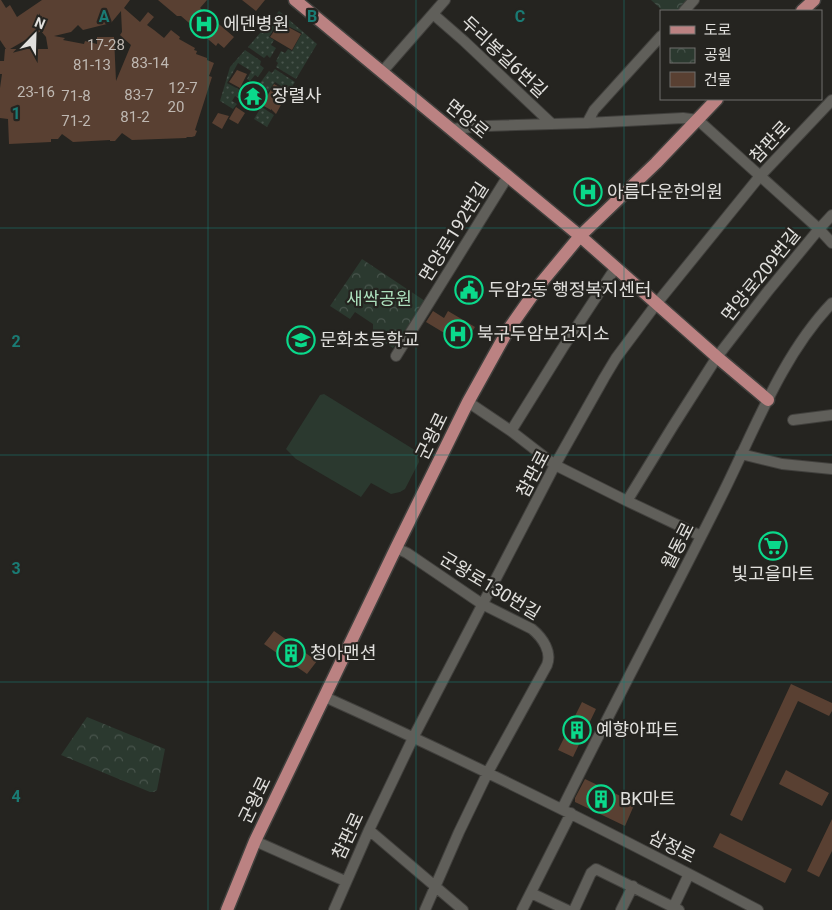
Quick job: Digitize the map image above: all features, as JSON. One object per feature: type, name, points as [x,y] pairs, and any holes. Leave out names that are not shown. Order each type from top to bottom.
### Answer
[{"type":"main road","name":"면앙로","points":[[294,0],[580,236],[768,400]]},
{"type":"main road","points":[[803,10],[814,0]]},
{"type":"main road","name":"군왕로","points":[[227,910],[255,841],[396,548],[468,402],[513,322],[541,283],[580,236],[656,163],[716,100]]},
{"type":"street","points":[[382,72],[445,0]]},
{"type":"street","points":[[685,10],[694,0]]},
{"type":"street","name":"두리봉길6번길","points":[[433,14],[552,124]]},
{"type":"street","points":[[587,123],[594,110],[660,37]]},
{"type":"street","name":"참판로","points":[[334,910],[369,830],[414,736],[555,465],[616,358],[657,303],[760,176],[832,100]]},
{"type":"street","points":[[451,129],[683,118],[698,120],[832,242]]},
{"type":"street","name":"면앙로192번길","points":[[396,356],[508,176]]},
{"type":"street","name":"면앙로209번길","points":[[717,357],[768,291],[832,215]]},
{"type":"street","points":[[511,431],[616,267]]},
{"type":"street","name":"월동로","points":[[566,811],[768,400],[797,347],[814,323],[832,305]]},
{"type":"street","points":[[627,501],[717,357]]},
{"type":"street","points":[[468,402],[511,431],[555,465],[701,536]]},
{"type":"street","points":[[793,420],[832,415]]},
{"type":"street","points":[[741,454],[782,464],[832,469]]},
{"type":"street","name":"군왕로130번길","points":[[396,548],[407,553],[482,604],[532,629],[542,640],[549,655],[546,666],[488,772]]},
{"type":"street","name":"삼정로","points":[[325,696],[488,772],[758,910]]},
{"type":"street","points":[[425,910],[488,772]]},
{"type":"street","points":[[522,910],[566,811]]},
{"type":"street","points":[[369,830],[463,910]]},
{"type":"street","name":"군왕로","points":[[255,841],[346,881]]},
{"type":"street","points":[[574,910],[591,873],[596,869],[633,886],[675,909],[689,874]]},
{"type":"street","points":[[621,910],[633,886]]},
{"type":"street","points":[[531,892],[567,910]]},
{"type":"green space","points":[[651,0],[688,0],[680,10],[662,10]]},
{"type":"green space","points":[[279,11],[317,44],[296,79],[276,67],[278,63],[276,61],[281,51],[285,53],[288,49],[292,51],[302,33],[278,21],[269,37],[274,40],[271,45],[276,48],[270,58],[267,55],[264,58],[248,47]]},
{"type":"green space","points":[[245,50],[261,61],[260,65],[264,68],[258,77],[255,75],[250,81],[247,79],[251,71],[238,63],[227,83],[240,90],[243,85],[250,90],[243,101],[235,96],[232,101],[237,104],[233,109],[220,101],[230,67]]},
{"type":"green space","points":[[275,69],[295,82],[289,91],[275,82],[268,92],[261,88],[263,85],[260,83],[269,71],[272,73]]},
{"type":"green space","points":[[257,92],[265,97],[260,106],[274,115],[267,127],[254,119],[260,109],[251,103]]},
{"type":"green space","name":"새싹공원","points":[[362,259],[425,301],[393,348],[373,335],[373,324],[355,312],[350,319],[330,306]]},
{"type":"green space","points":[[324,394],[418,452],[419,462],[405,489],[391,494],[371,483],[361,497],[296,459],[286,449],[320,395]]},
{"type":"green space","points":[[87,717],[165,749],[157,790],[150,792],[61,755]]},
{"type":"building","points":[[0,0],[6,8],[10,5],[17,17],[42,0],[130,0],[124,8],[140,22],[148,12],[154,17],[147,25],[164,38],[171,30],[180,37],[179,39],[195,48],[196,54],[214,63],[209,76],[212,77],[195,130],[197,131],[195,136],[132,140],[122,133],[115,141],[73,142],[62,134],[58,139],[51,139],[51,142],[9,144],[8,119],[0,118],[2,74],[0,74],[0,61],[4,61],[6,49],[0,40]],"holes":[[[121,11],[122,32],[120,35],[131,45],[116,81],[114,37],[97,37],[97,44],[85,41],[84,44],[63,40],[65,38],[54,36],[71,32],[78,25],[83,30],[111,23]],[[41,31],[46,37],[48,49],[10,49]]]},
{"type":"building","name":"에덴병원","points":[[158,0],[207,0],[200,8],[234,37],[224,48],[218,43],[216,46],[181,16],[177,16]]},
{"type":"building","points":[[242,0],[265,0],[256,11]]},
{"type":"building","points":[[279,22],[301,34],[292,50],[270,37]]},
{"type":"building","points":[[237,70],[247,74],[240,88],[229,82]]},
{"type":"building","points":[[274,84],[288,92],[276,114],[271,109],[262,105]]},
{"type":"building","points":[[236,107],[245,113],[238,124],[229,119]]},
{"type":"building","points":[[218,113],[229,116],[222,129],[212,123]]},
{"type":"building","name":"북구두암보건지소","points":[[433,311],[444,318],[448,311],[475,327],[465,343],[461,343],[426,322]]},
{"type":"building","name":"청아맨션","points":[[274,631],[317,661],[307,674],[264,644]]},
{"type":"building","points":[[791,684],[832,703],[832,711],[829,716],[798,701],[742,821],[730,815]]},
{"type":"building","name":"예향아파트","points":[[582,702],[596,709],[573,757],[558,750]]},
{"type":"building","points":[[786,770],[829,793],[822,806],[779,784]]},
{"type":"building","name":"BK마트","points":[[585,779],[635,803],[625,826],[575,802],[575,798]]},
{"type":"building","points":[[832,819],[832,851],[819,877],[807,871]]},
{"type":"building","points":[[720,833],[792,869],[785,883],[713,847]]},
{"type":"place","name":"에덴병원","points":[[204,24]]},
{"type":"place","name":"장렬사","points":[[253,96]]},
{"type":"place","name":"아름다운한의원","points":[[588,192]]},
{"type":"place","name":"두암2동 행정복지센터","points":[[469,290]]},
{"type":"place","name":"북구두암보건지소","points":[[458,334]]},
{"type":"place","name":"문화초등학교","points":[[301,340]]},
{"type":"place","name":"빛고을마트","points":[[773,546]]},
{"type":"place","name":"청아맨션","points":[[291,653]]},
{"type":"place","name":"예향아파트","points":[[577,730]]},
{"type":"place","name":"BK마트","points":[[601,799]]}]
